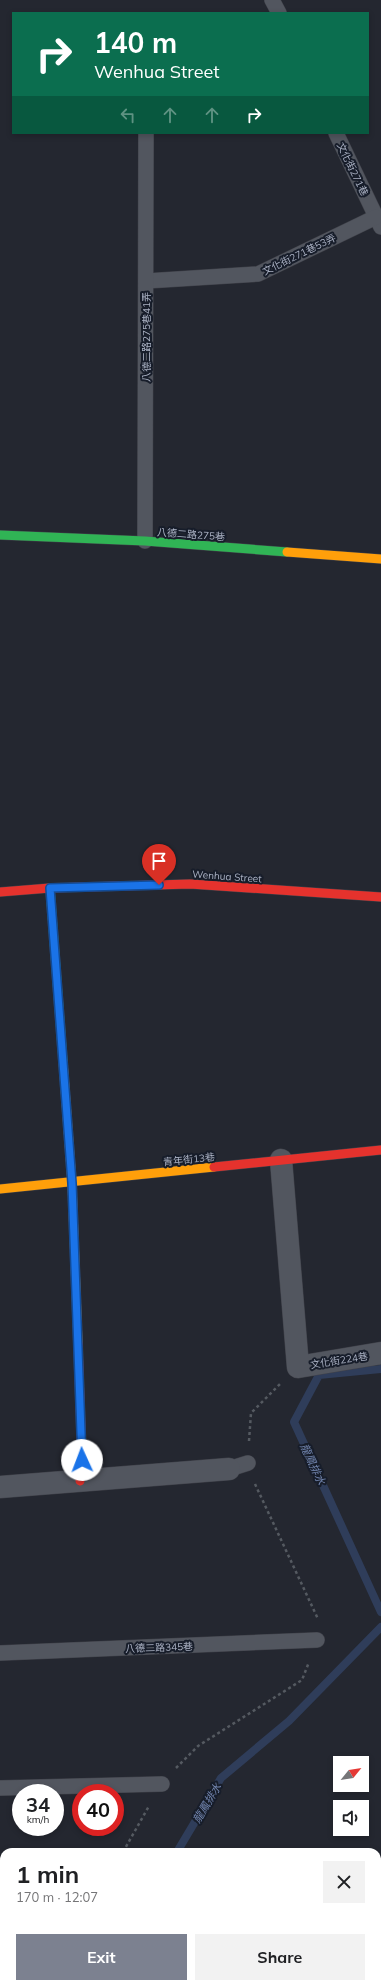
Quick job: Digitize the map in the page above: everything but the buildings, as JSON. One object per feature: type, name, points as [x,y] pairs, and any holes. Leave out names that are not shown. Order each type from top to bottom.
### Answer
[{"type":"street","name":"八德二路275巷","points":[[0,536],[145,541],[381,559]]},
{"type":"street","name":"Wenhua Street","points":[[0,892],[50,888],[190,884],[381,897]]},
{"type":"street","points":[[50,888],[72,1183],[82,1460],[80,1481]]},
{"type":"street","name":"青年街13巷","points":[[0,1189],[72,1183],[381,1150]]},
{"type":"street","points":[[281,1160],[298,1367]]},
{"type":"street","name":"文化街224巷","points":[[298,1367],[381,1353]]},
{"type":"street","points":[[0,1487],[239,1466]]},
{"type":"lane","points":[[272,0],[278,12]]},
{"type":"lane","name":"八德二路275巷41弄","points":[[145,541],[146,134]]},
{"type":"lane","name":"文化街271巷","points":[[336,134],[378,222]]},
{"type":"lane","name":"文化街271巷53弄","points":[[146,281],[258,274],[378,222]]},
{"type":"lane","name":"八德二路345巷","points":[[0,1654],[318,1640]]},
{"type":"lane","points":[[0,1788],[162,1784]]},
{"type":"path","points":[[125,1848],[162,1784],[198,1746],[302,1680],[318,1640],[322,1627],[248,1469],[239,1466],[251,1413],[298,1367]]},
{"type":"waterway","name":"龍鳳排水","points":[[381,1369],[319,1375],[294,1422],[381,1612]]},
{"type":"waterway","name":"龍鳳排水","points":[[179,1848],[221,1778],[289,1721],[381,1627]]},
{"type":"traffic: fast","points":[[0,535],[145,541],[287,552]]},
{"type":"traffic: fast","points":[[50,888],[63,1061]]},
{"type":"traffic: slow","points":[[287,552],[381,559]]},
{"type":"traffic: slow","points":[[63,1061],[72,1183],[78,1343]]},
{"type":"traffic: slow","points":[[0,1189],[214,1167]]},
{"type":"traffic: jam","points":[[0,892],[50,888],[190,884],[381,897]]},
{"type":"traffic: jam","points":[[214,1167],[381,1150]]},
{"type":"traffic: jam","points":[[78,1343],[82,1460],[80,1481]]},
{"type":"route","points":[[82,1460],[72,1183],[50,888],[159,885]]}]
